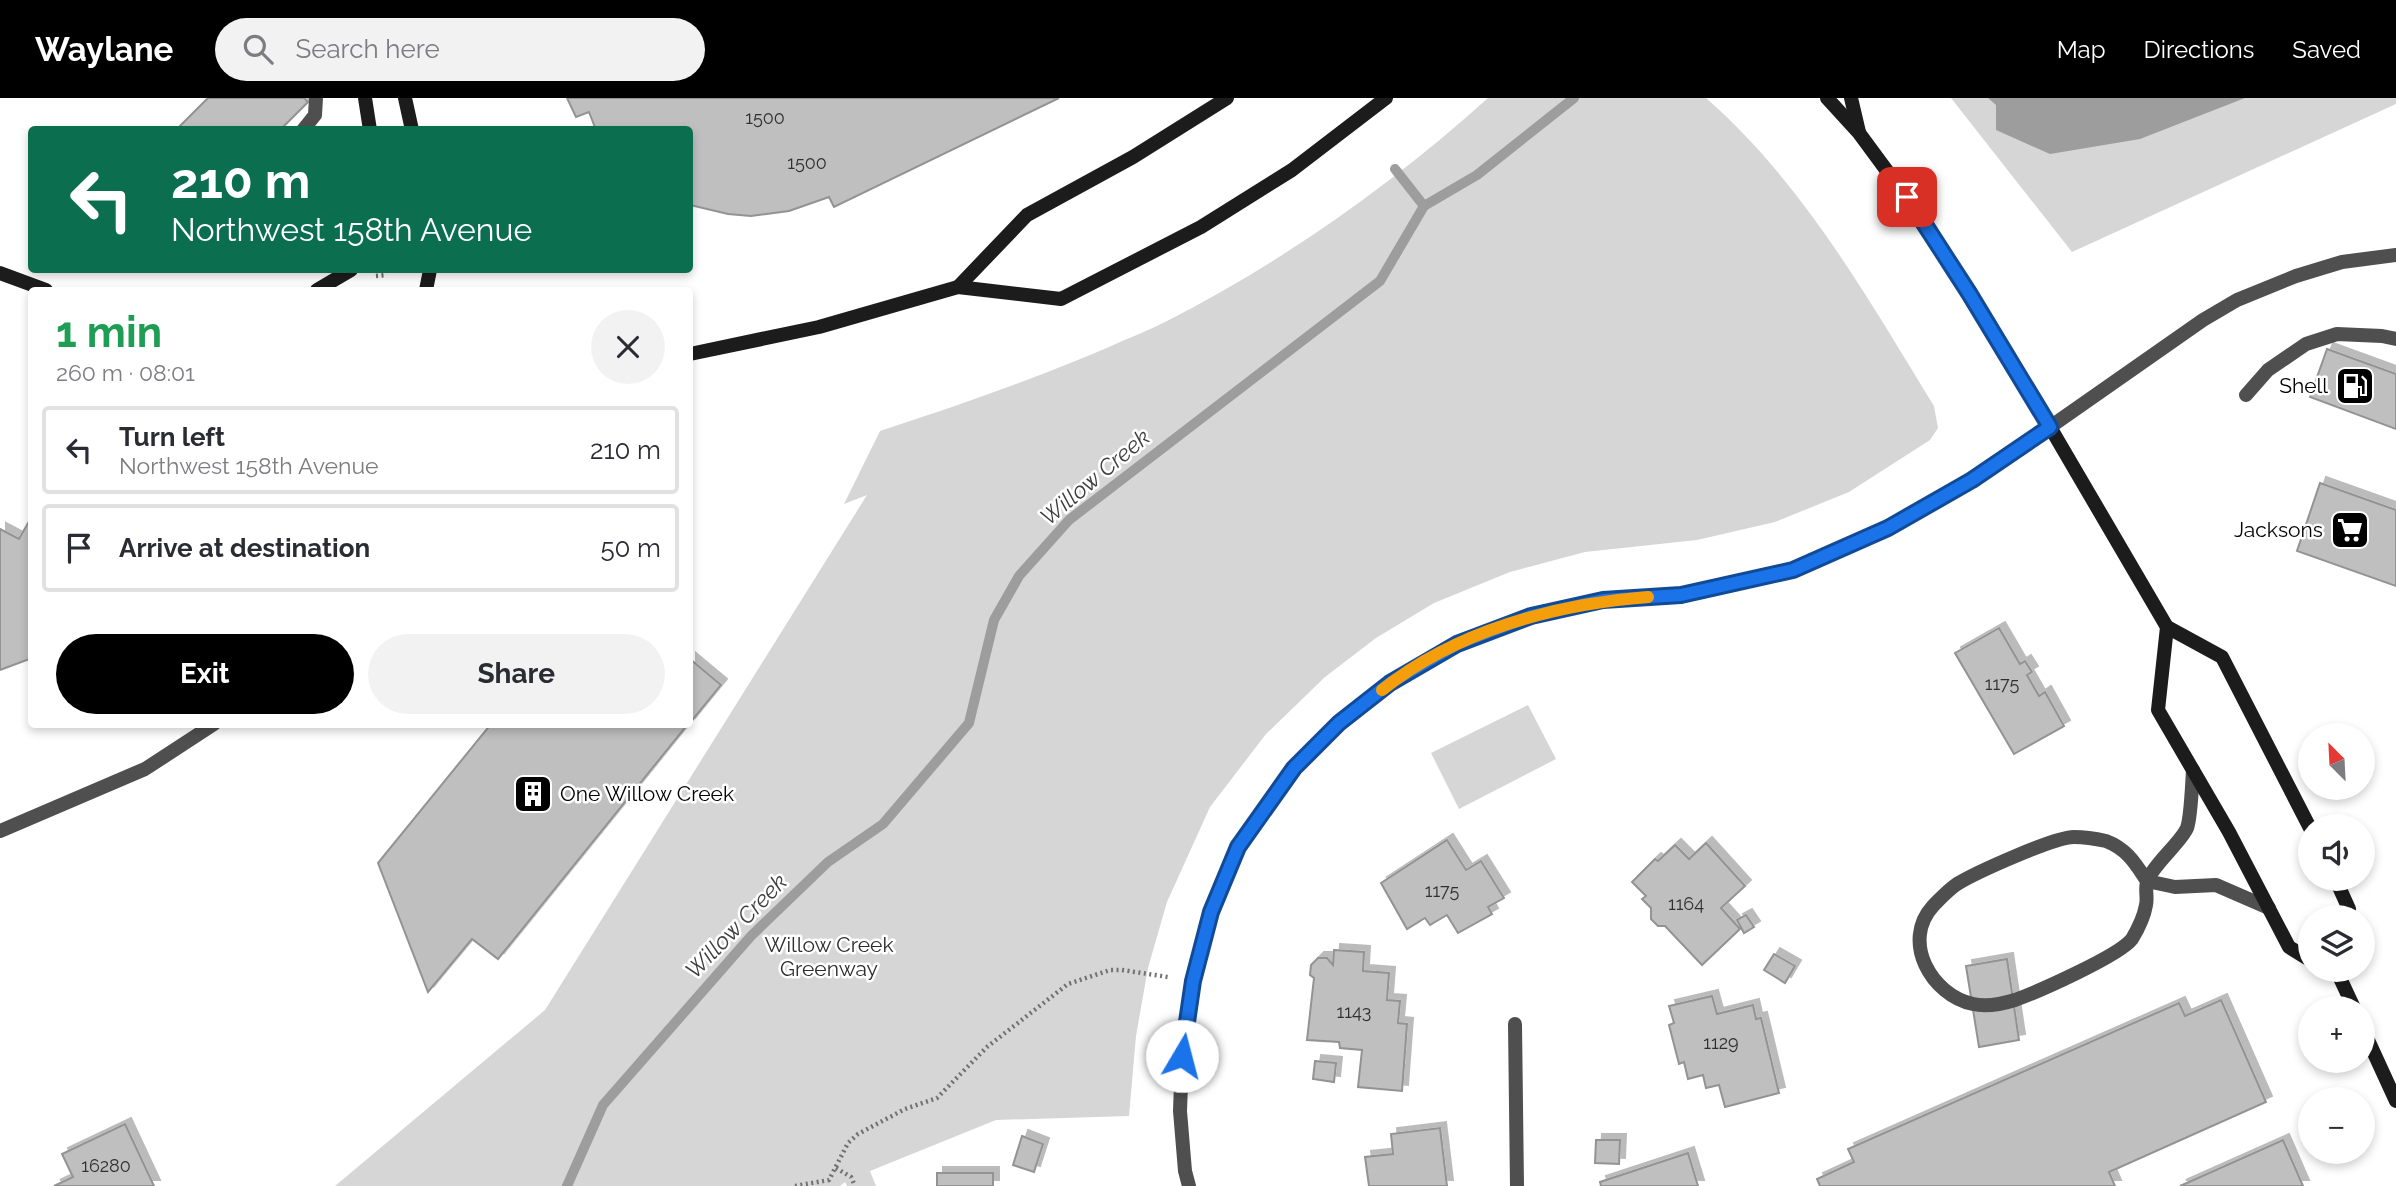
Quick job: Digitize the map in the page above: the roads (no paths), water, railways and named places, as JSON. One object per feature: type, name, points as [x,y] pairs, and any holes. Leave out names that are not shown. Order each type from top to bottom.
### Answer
[{"type":"main road","points":[[365,98],[369,126]]},
{"type":"main road","points":[[405,98],[411,126]]},
{"type":"main road","points":[[958,287],[1027,215],[1133,157],[1227,98]]},
{"type":"main road","points":[[693,353],[819,327],[958,287],[1061,299],[1201,227],[1292,170],[1387,98]]},
{"type":"main road","points":[[1827,98],[1859,133],[1918,213],[2050,427],[2167,627],[2222,657],[2303,814]]},
{"type":"main road","points":[[1851,98],[1859,133]]},
{"type":"main road","points":[[0,273],[38,287]]},
{"type":"main road","points":[[322,287],[346,273]]},
{"type":"main road","points":[[2167,627],[2158,710],[2229,832],[2289,947],[2298,953]]},
{"type":"main road","points":[[2375,1055],[2396,1101]]},
{"type":"street","points":[[306,126],[315,115],[316,98]]},
{"type":"street","points":[[1189,1186],[1185,1171],[1180,1111],[1182,1056],[1193,981],[1211,912],[1238,847],[1294,768],[1339,723],[1390,683],[1457,644],[1531,616],[1603,600],[1681,595],[1793,570],[1888,528],[1972,480],[2236,300],[2287,279],[2342,262],[2396,255]]},
{"type":"street","points":[[2246,395],[2268,370],[2306,344],[2337,334],[2396,339]]},
{"type":"street","points":[[0,831],[145,769],[208,728]]},
{"type":"street","points":[[2193,770],[2187,829],[2163,856],[2147,881],[2146,905],[2140,924],[2130,941],[2110,956],[2014,1000],[1993,1005],[1972,1004],[1949,993],[1935,982],[1924,967],[1919,949],[1921,929],[1931,909],[1956,885],[2035,848],[2073,837],[2106,841],[2130,854],[2147,881],[2175,887],[2216,885],[2269,908]]},
{"type":"street","points":[[1515,1024],[1517,1186]]},
{"type":"waterway","points":[[1424,206],[1477,175],[1574,98]]},
{"type":"waterway","name":"Willow Creek","points":[[567,1186],[603,1105],[751,936],[828,862],[883,824],[969,723],[994,620],[1019,576],[1069,520],[1380,281],[1424,206],[1395,169]]},
{"type":"place","name":"Shell","points":[[2355,386]]},
{"type":"place","name":"Jacksons","points":[[2350,530]]},
{"type":"place","name":"One Willow Creek","points":[[533,794]]},
{"type":"park label","name":"Willow Creek Greenway","points":[[829,957]]}]
